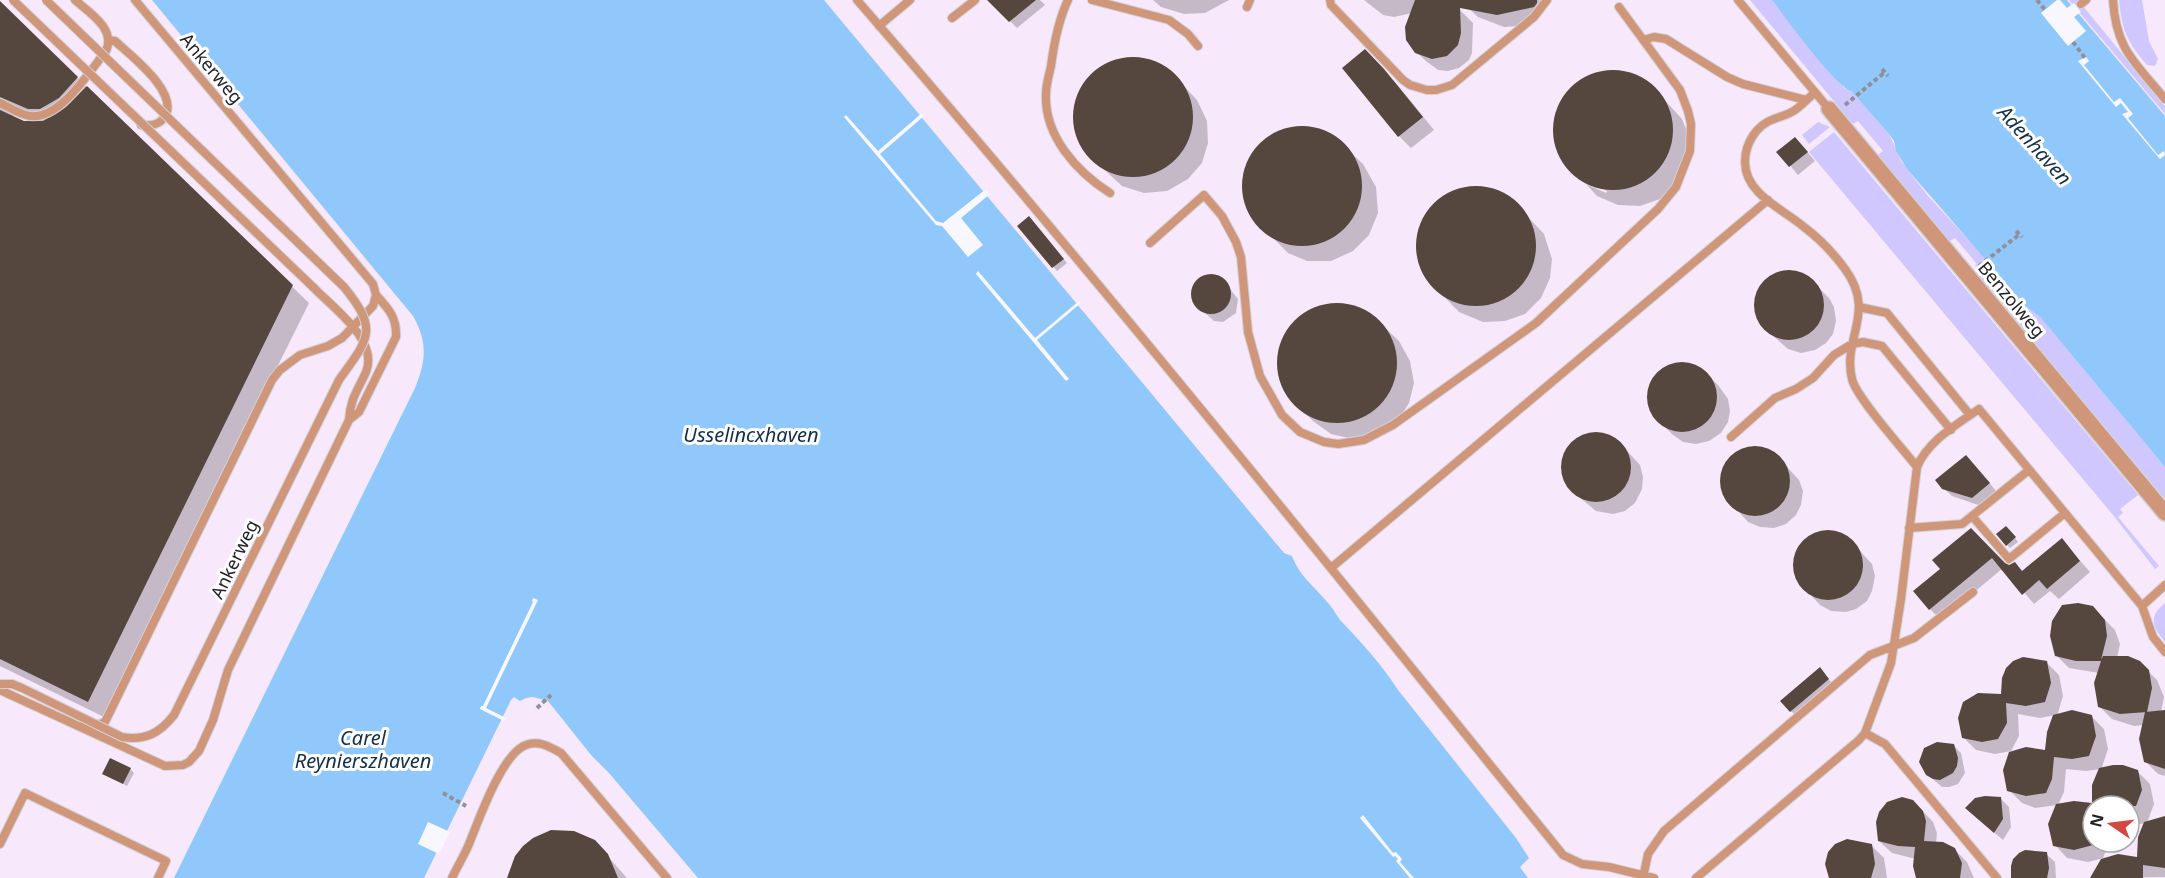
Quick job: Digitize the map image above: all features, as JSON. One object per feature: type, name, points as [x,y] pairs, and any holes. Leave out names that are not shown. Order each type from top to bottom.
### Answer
[{"type":"street","name":"Benzolweg","points":[[1829,110],[2165,513]]},
{"type":"lane","name":"Ankerweg","points":[[13,0],[140,125],[153,125],[164,118],[169,105],[158,82],[115,41],[109,40],[106,28],[75,0]]},
{"type":"lane","name":"Ankerweg","points":[[0,690],[165,766],[183,765],[195,757],[213,720],[228,670],[349,420],[350,405],[368,366],[369,356],[364,340],[313,287],[13,0]]},
{"type":"lane","name":"Ankerweg","points":[[0,684],[12,684],[22,688],[122,737],[148,736],[158,732],[167,724],[174,715],[339,380],[358,354],[366,334],[365,316],[344,287],[46,0]]},
{"type":"lane","name":"Ankerweg","points":[[135,0],[373,284],[376,295],[391,312],[396,337],[359,412],[349,420]]},
{"type":"lane","points":[[857,0],[961,120],[1331,568],[1563,855],[1582,864],[1609,867],[1654,878]]},
{"type":"lane","points":[[879,26],[910,0]]},
{"type":"lane","points":[[952,18],[975,0]]},
{"type":"lane","points":[[1068,0],[1052,52],[1047,82],[1047,107],[1059,142],[1069,157],[1081,171],[1110,193]]},
{"type":"lane","points":[[1092,0],[1170,20],[1188,34],[1198,46]]},
{"type":"lane","points":[[1330,0],[1331,4],[1403,80],[1419,88],[1436,90],[1452,85],[1534,17],[1547,0]]},
{"type":"lane","points":[[1738,0],[1829,110]]},
{"type":"lane","points":[[2113,0],[2114,20],[2124,49],[2165,99]]},
{"type":"lane","points":[[1150,243],[1204,195],[1222,216],[1236,242],[1240,257],[1248,332],[1260,376],[1275,404],[1290,424],[1311,438],[1338,444],[1364,440],[1393,425],[1536,323],[1658,209],[1676,187],[1690,151],[1691,124],[1688,111],[1680,90],[1619,7]]},
{"type":"lane","points":[[1643,40],[1654,37],[1666,39],[1727,77],[1743,84],[1806,100]]},
{"type":"lane","points":[[0,103],[27,116],[45,115],[54,111],[66,101],[106,51],[109,40]]},
{"type":"lane","points":[[1815,92],[1795,110],[1763,125],[1750,141],[1745,160],[1748,177],[1768,200],[1804,226],[1826,246],[1852,280],[1857,291],[1859,307],[1859,322],[1852,344],[1850,368],[1854,388],[1917,467]]},
{"type":"lane","points":[[1331,568],[1768,200]]},
{"type":"lane","points":[[80,726],[95,726],[105,722],[272,380],[290,361],[300,355],[336,343],[373,306],[376,295]]},
{"type":"lane","points":[[1859,307],[1887,313],[1970,416]]},
{"type":"lane","points":[[1731,437],[1775,398],[1814,378],[1834,355],[1852,344],[1863,342],[1882,346],[1951,430]]},
{"type":"lane","points":[[1696,878],[1852,747],[1865,733],[1891,663],[1917,467],[1931,444],[1979,409],[2142,606],[2153,637],[2165,652]]},
{"type":"lane","points":[[1909,528],[1962,524],[2029,470]]},
{"type":"lane","points":[[1972,516],[2009,560],[2065,513]]},
{"type":"lane","points":[[2142,606],[2165,585]]},
{"type":"lane","points":[[1643,877],[1648,854],[1664,831],[1870,655],[1914,638],[1972,592]]},
{"type":"lane","points":[[1865,733],[1885,744],[1997,878]]},
{"type":"lane","points":[[452,878],[468,846],[484,805],[501,774],[520,748],[536,743],[548,745],[561,753],[667,878]]},
{"type":"lane","points":[[0,844],[25,793],[166,861],[158,878]]},
{"type":"path","points":[[2037,0],[2045,10]]},
{"type":"path","points":[[2073,42],[2085,58]]},
{"type":"path","points":[[1845,105],[1885,72]]},
{"type":"path","points":[[1975,270],[2019,234]]},
{"type":"path","points":[[537,708],[551,695]]},
{"type":"path","points":[[443,793],[466,807]]},
{"type":"shaded area","points":[[0,0],[2165,0],[2165,878],[0,878]]},
{"type":"shaded area","points":[[1750,0],[1772,0],[1828,71],[1844,88],[1851,91],[1889,134],[1901,161],[1928,196],[2040,317],[2165,467],[2165,499],[1976,273],[1979,271],[1975,266],[1977,264],[1955,238],[1950,241],[1878,155],[1883,151],[1858,121],[1853,124]]},
{"type":"shaded area","points":[[2069,0],[2078,0],[2165,106],[2165,114]]},
{"type":"shaded area","points":[[2119,0],[2142,0],[2149,41],[2158,59],[2155,66],[2147,65],[2130,42],[2124,28]]},
{"type":"shaded area","points":[[1818,122],[1830,127],[1809,144],[1802,135]]},
{"type":"shaded area","points":[[1834,132],[2138,495],[2120,509],[2123,513],[2118,517],[2159,566],[2155,569],[2113,515],[1809,152]]},
{"type":"shaded area","points":[[2165,603],[2165,642],[2157,631],[2154,617]]},
{"type":"water","name":"Usselincxhaven","points":[[152,0],[824,0],[1284,553],[1292,556],[1303,575],[1330,605],[1340,620],[1379,663],[1516,838],[1529,858],[1520,867],[1528,878],[698,878],[591,755],[548,701],[533,697],[520,701],[514,697],[424,878],[174,878],[415,388],[424,352],[421,334],[413,316]]},
{"type":"water","name":"Adenhaven","points":[[1772,0],[2067,0],[2165,116],[2165,467],[2040,317],[2026,306],[1907,169],[1889,134],[1851,91],[1833,77]]},
{"type":"pier","points":[[2060,0],[2067,8],[2074,3],[2081,12],[2074,17],[2086,31],[2068,46],[2041,13]]},
{"type":"pier","points":[[2086,57],[2089,61],[2084,65],[2114,102],[2120,98],[2133,114],[2128,118],[2158,155],[2164,151],[2165,155],[2160,159],[2122,114],[2128,112],[2121,103],[2116,107],[2078,61]]},
{"type":"pier","points":[[922,113],[924,116],[880,154],[936,221],[943,223],[986,189],[990,194],[961,218],[983,245],[968,257],[942,226],[936,225],[844,117],[846,115],[878,151]]},
{"type":"pier","points":[[978,271],[1035,338],[1079,301],[1081,303],[1037,340],[1069,379],[1066,381],[976,274]]},
{"type":"pier","points":[[533,598],[538,600],[486,708],[506,718],[504,721],[480,709]]},
{"type":"pier","points":[[1363,815],[1393,853],[1396,852],[1402,859],[1400,862],[1414,878],[1410,878],[1396,861],[1398,859],[1393,857],[1360,818]]},
{"type":"pier","points":[[428,822],[450,832],[439,854],[418,844]]},
{"type":"building","points":[[987,0],[1036,0],[1009,22]]},
{"type":"building","points":[[1415,0],[1537,0],[1537,3],[1534,7],[1497,15],[1460,8],[1461,33],[1458,45],[1447,56],[1432,59],[1415,53],[1406,40],[1405,27]]},
{"type":"building","points":[[0,1],[78,77],[59,98],[40,109],[28,109],[0,97]]},
{"type":"building","points":[[1365,49],[1423,117],[1398,137],[1342,68]]},
{"type":"building","points":[[1133,57],[1156,61],[1176,74],[1189,94],[1193,117],[1189,140],[1176,160],[1156,173],[1133,177],[1110,173],[1090,160],[1077,140],[1073,117],[1077,94],[1090,74],[1110,61]]},
{"type":"building","points":[[1613,70],[1636,74],[1656,87],[1669,107],[1673,130],[1669,153],[1656,173],[1636,186],[1613,190],[1590,186],[1570,173],[1557,153],[1553,130],[1557,107],[1570,87],[1590,74]]},
{"type":"building","points":[[87,86],[293,285],[88,702],[0,659],[0,110],[24,121],[43,121],[66,107]]},
{"type":"building","points":[[1302,126],[1325,130],[1345,143],[1358,163],[1362,186],[1358,209],[1345,229],[1325,242],[1302,246],[1279,242],[1259,229],[1246,209],[1242,186],[1246,163],[1259,143],[1279,130]]},
{"type":"building","points":[[1795,137],[1808,152],[1789,167],[1776,152]]},
{"type":"building","points":[[1476,186],[1499,190],[1519,203],[1532,223],[1536,246],[1532,269],[1519,289],[1499,302],[1476,306],[1453,302],[1433,289],[1420,269],[1416,246],[1420,223],[1433,203],[1453,190]]},
{"type":"building","points":[[1029,216],[1064,259],[1052,268],[1017,226]]},
{"type":"building","points":[[1782,270],[1796,270],[1809,276],[1818,285],[1824,298],[1822,318],[1814,330],[1796,340],[1782,340],[1769,334],[1760,325],[1754,312],[1754,298],[1760,285],[1769,276]]},
{"type":"building","points":[[1211,274],[1219,275],[1225,280],[1230,286],[1230,302],[1225,308],[1219,313],[1211,314],[1203,313],[1197,308],[1192,302],[1191,294],[1192,286],[1197,280],[1203,275]]},
{"type":"building","points":[[1337,303],[1360,307],[1380,320],[1393,340],[1397,363],[1393,386],[1380,406],[1360,419],[1337,423],[1314,419],[1294,406],[1281,386],[1277,363],[1281,340],[1294,320],[1314,307]]},
{"type":"building","points":[[1682,362],[1695,365],[1707,372],[1714,384],[1717,397],[1714,410],[1707,422],[1695,429],[1682,432],[1669,429],[1657,422],[1650,410],[1647,397],[1650,384],[1657,372],[1669,365]]},
{"type":"building","points":[[1596,432],[1609,435],[1621,442],[1628,454],[1631,467],[1628,480],[1621,492],[1609,499],[1596,502],[1583,499],[1571,492],[1564,480],[1561,467],[1564,454],[1571,442],[1583,435]]},
{"type":"building","points":[[1748,446],[1762,446],[1775,452],[1784,461],[1790,474],[1788,494],[1780,506],[1762,516],[1748,516],[1735,510],[1726,501],[1720,488],[1720,474],[1726,461],[1735,452]]},
{"type":"building","points":[[1966,455],[1990,483],[1972,498],[1942,489],[1935,480]]},
{"type":"building","points":[[2006,526],[2016,537],[2006,546],[1996,534]]},
{"type":"building","points":[[1971,528],[2005,563],[2009,565],[2015,562],[2022,571],[2062,538],[2080,561],[2047,589],[2039,580],[2022,595],[1992,558],[1929,610],[1913,591],[1940,569],[1932,560]]},
{"type":"building","points":[[1828,530],[1841,533],[1853,540],[1860,552],[1863,565],[1860,578],[1853,590],[1841,597],[1828,600],[1815,597],[1803,590],[1796,578],[1793,565],[1796,552],[1803,540],[1815,533]]},
{"type":"building","points":[[2078,603],[2093,606],[2105,620],[2107,636],[2101,660],[2103,656],[2128,656],[2140,661],[2149,670],[2152,688],[2147,712],[2120,714],[2098,707],[2094,683],[2101,661],[2076,661],[2055,656],[2050,636],[2052,621],[2062,605]]},
{"type":"building","points":[[2023,657],[2047,661],[2051,683],[2045,702],[2026,706],[2006,703],[2007,723],[1998,739],[1982,742],[1962,738],[1958,718],[1963,702],[1978,693],[2001,694],[2002,678],[2006,668],[2013,661]]},
{"type":"building","points":[[1820,667],[1829,679],[1790,712],[1780,701]]},
{"type":"building","points":[[2072,710],[2092,715],[2096,736],[2089,756],[2072,759],[2054,757],[2052,779],[2046,793],[2026,796],[2007,791],[2003,770],[2009,752],[2026,747],[2045,750],[2047,732],[2053,715]]},
{"type":"building","points":[[2165,710],[2165,769],[2144,762],[2139,739],[2145,712]]},
{"type":"building","points":[[1937,742],[1954,744],[1958,758],[1953,773],[1940,780],[1926,775],[1919,762],[1924,748]]},
{"type":"building","points":[[110,758],[131,768],[123,784],[102,774]]},
{"type":"building","points":[[2123,765],[2138,770],[2142,790],[2140,794],[2092,794],[2092,785],[2099,768]]},
{"type":"building","points":[[1902,797],[1913,800],[1923,811],[1926,821],[1924,841],[1943,842],[1955,848],[1962,863],[1960,878],[1916,878],[1913,866],[1915,847],[1878,841],[1876,822],[1879,812],[1887,802]]},
{"type":"building","points":[[2001,797],[2003,819],[1994,833],[1965,808],[1975,798]]},
{"type":"building","points":[[2081,802],[2081,848],[2074,850],[2053,846],[2048,824],[2056,804]]},
{"type":"building","points":[[2165,816],[2165,868],[2143,865],[2143,878],[2090,878],[2101,859],[2118,854],[2137,857],[2137,854],[2141,854],[2141,830],[2144,822]]},
{"type":"building","points":[[551,830],[574,831],[595,840],[608,854],[618,878],[507,878],[515,856],[523,846],[533,838]]},
{"type":"building","points":[[1847,839],[1872,844],[1875,864],[1871,878],[1829,878],[1825,864],[1828,852],[1835,844]]},
{"type":"building","points":[[2025,850],[2047,852],[2049,868],[2047,878],[2011,878],[2013,859]]},
{"type":"water label","name":"Carel Reynierszhaven","points":[[363,748]]}]
